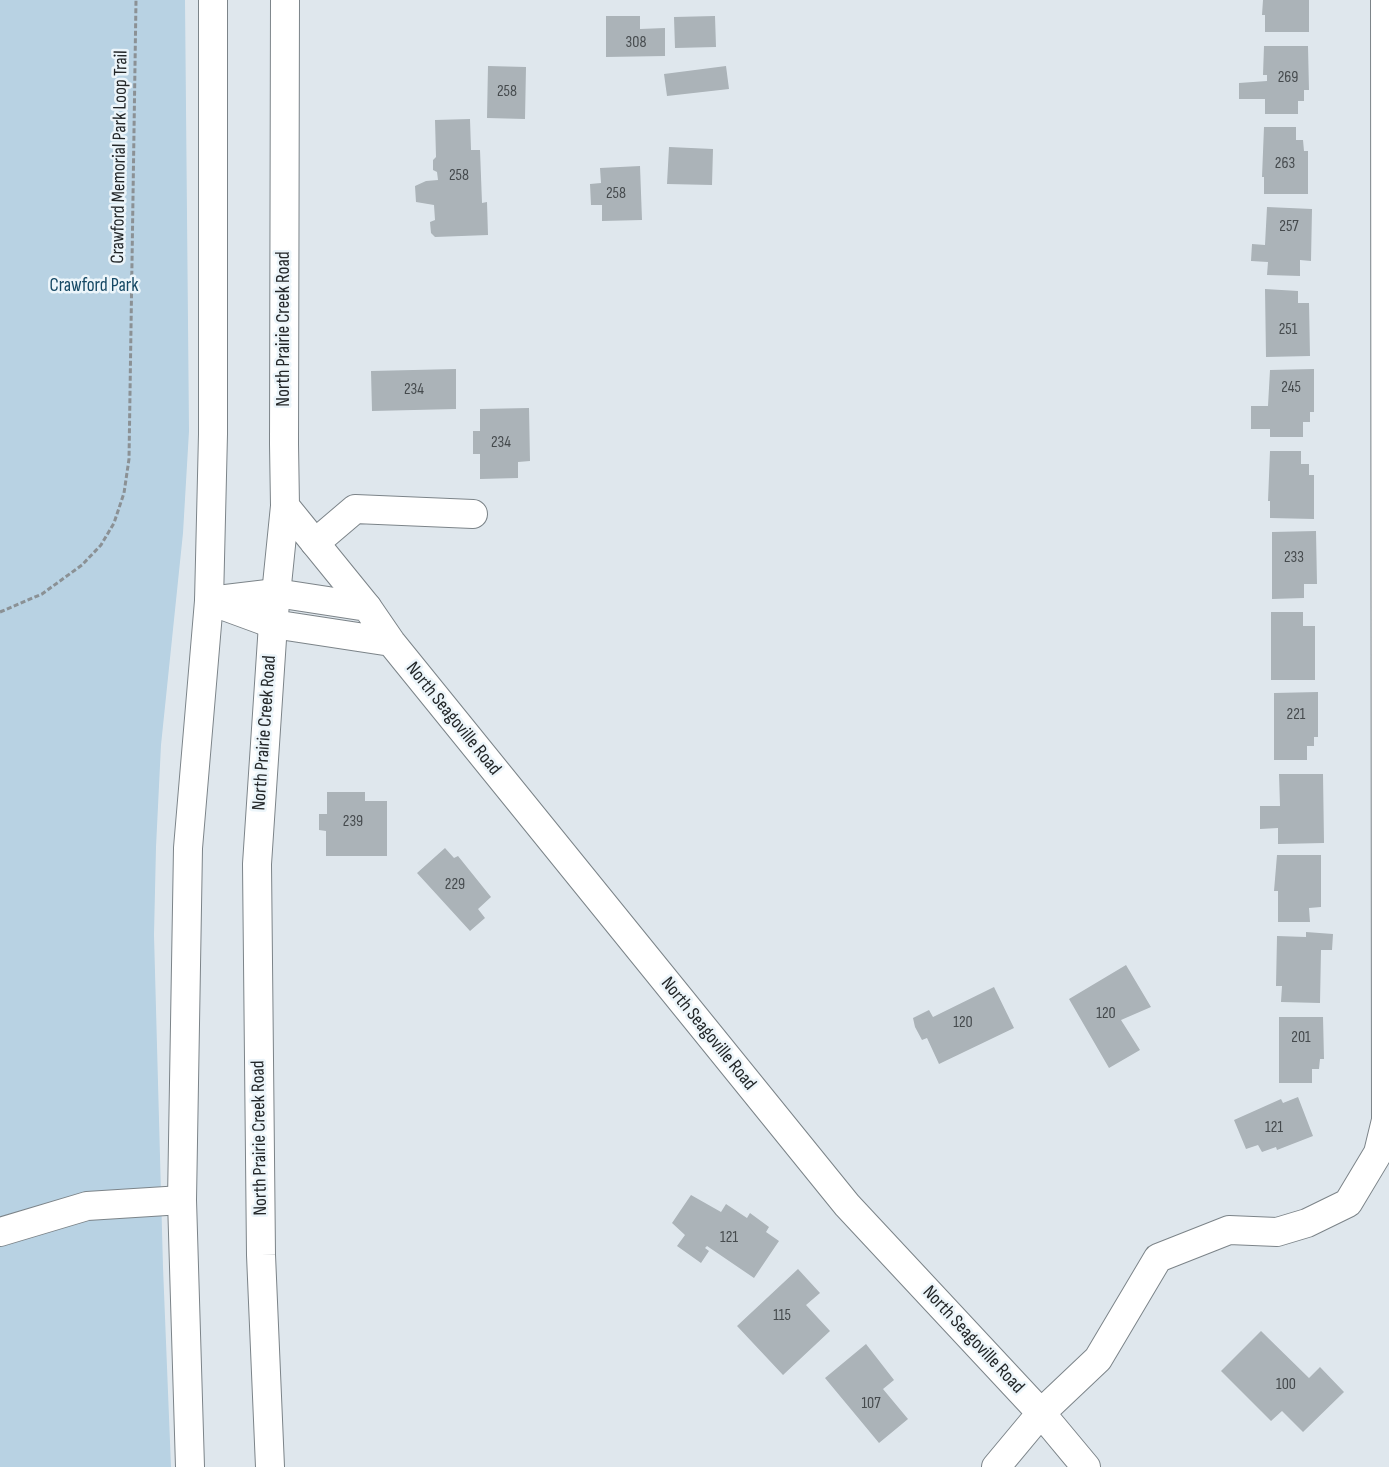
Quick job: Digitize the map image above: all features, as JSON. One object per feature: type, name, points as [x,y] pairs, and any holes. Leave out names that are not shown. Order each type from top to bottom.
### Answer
[{"type":"street","points":[[190,1467],[182,1200],[188,848],[209,601],[213,434],[213,0]]},
{"type":"street","name":"North Prairie Creek Road","points":[[270,1467],[261,1255],[257,864],[273,624],[285,506],[285,0]]},
{"type":"street","points":[[996,1467],[1041,1413],[1098,1359],[1158,1258],[1229,1230],[1277,1232],[1307,1223],[1348,1203],[1378,1153],[1386,1120],[1387,1065],[1387,71],[1385,0]]},
{"type":"street","name":"North Seagoville Road","points":[[285,506],[367,607],[390,642],[847,1205],[1041,1413],[1086,1467]]},
{"type":"street","points":[[315,543],[355,509],[473,514]]},
{"type":"street","points":[[209,601],[276,593],[367,607]]},
{"type":"street","points":[[209,601],[273,624],[390,642]]},
{"type":"street","points":[[0,1232],[87,1206],[182,1200]]},
{"type":"path","name":"Crawford Memorial Park Loop Trail","points":[[0,612],[42,594],[82,565],[102,545],[114,523],[124,493],[129,450],[136,0]]},
{"type":"green space","name":"Crawford Park","points":[[0,0],[185,0],[189,431],[183,533],[161,745],[154,935],[163,1267],[171,1467],[0,1467]]},
{"type":"building","points":[[1263,0],[1309,0],[1309,32],[1265,32],[1265,15],[1262,15]]},
{"type":"building","points":[[606,16],[640,16],[640,29],[665,28],[665,56],[606,57]]},
{"type":"building","points":[[715,16],[716,47],[675,48],[674,17]]},
{"type":"building","points":[[1264,46],[1308,46],[1309,90],[1304,90],[1304,101],[1298,101],[1298,114],[1265,114],[1265,99],[1239,99],[1239,83],[1267,81],[1267,75],[1263,75]]},
{"type":"building","points":[[488,66],[526,67],[525,119],[487,118]]},
{"type":"building","points":[[726,66],[729,89],[667,96],[664,74]]},
{"type":"building","points":[[470,119],[471,150],[480,150],[482,203],[487,202],[488,235],[435,237],[431,233],[430,222],[435,220],[434,205],[416,202],[415,186],[426,181],[438,180],[437,172],[433,170],[433,160],[436,157],[435,120]]},
{"type":"building","points":[[1264,127],[1296,127],[1296,140],[1303,140],[1304,151],[1308,151],[1308,194],[1264,194],[1264,177],[1262,177]]},
{"type":"building","points":[[669,147],[713,149],[712,185],[667,184]]},
{"type":"building","points":[[640,166],[642,220],[602,221],[602,205],[591,205],[590,184],[601,183],[600,168]]},
{"type":"building","points":[[1267,207],[1312,209],[1311,261],[1300,260],[1300,276],[1267,275],[1268,262],[1251,261],[1252,244],[1265,245]]},
{"type":"building","points":[[1265,289],[1298,291],[1298,303],[1309,303],[1310,356],[1266,357]]},
{"type":"building","points":[[456,369],[456,409],[372,411],[371,371]]},
{"type":"building","points":[[1314,369],[1314,412],[1310,412],[1310,422],[1303,422],[1303,437],[1270,437],[1270,429],[1251,429],[1251,406],[1268,406],[1270,370]]},
{"type":"building","points":[[529,408],[530,461],[518,462],[518,478],[480,479],[480,454],[473,454],[473,431],[480,431],[480,409]]},
{"type":"building","points":[[1270,451],[1301,451],[1301,464],[1309,464],[1309,475],[1314,475],[1314,519],[1270,518],[1270,501],[1268,501]]},
{"type":"building","points":[[1316,531],[1317,584],[1304,584],[1304,598],[1272,599],[1272,532]]},
{"type":"building","points":[[1271,612],[1303,612],[1303,626],[1315,626],[1315,680],[1271,680]]},
{"type":"building","points":[[1318,692],[1318,737],[1314,737],[1314,746],[1307,746],[1307,760],[1274,760],[1274,693]]},
{"type":"building","points":[[1279,774],[1323,774],[1324,843],[1278,844],[1278,828],[1260,829],[1260,806],[1280,806]]},
{"type":"building","points":[[327,792],[365,792],[365,801],[387,801],[387,856],[326,856],[326,831],[319,830],[319,814],[327,814]]},
{"type":"building","points":[[445,848],[454,858],[458,856],[491,897],[478,909],[485,918],[470,931],[417,873]]},
{"type":"building","points":[[1277,855],[1321,855],[1321,907],[1309,908],[1310,922],[1278,922],[1278,891],[1274,891]]},
{"type":"building","points":[[1306,932],[1333,934],[1332,950],[1321,950],[1320,1003],[1281,1002],[1282,986],[1276,986],[1277,936],[1306,937]]},
{"type":"building","points":[[1126,965],[1151,1007],[1121,1020],[1140,1050],[1109,1068],[1069,999]]},
{"type":"building","points":[[994,987],[1014,1028],[939,1064],[927,1038],[922,1040],[915,1027],[913,1018],[929,1010],[933,1017]]},
{"type":"building","points":[[1279,1017],[1323,1017],[1324,1059],[1320,1059],[1319,1069],[1312,1069],[1312,1083],[1279,1083]]},
{"type":"building","points":[[1298,1097],[1313,1136],[1277,1150],[1276,1147],[1262,1152],[1258,1145],[1246,1149],[1234,1120],[1281,1099],[1283,1103]]},
{"type":"building","points":[[691,1195],[721,1212],[726,1204],[747,1218],[750,1213],[769,1227],[766,1232],[779,1241],[754,1278],[707,1246],[705,1248],[709,1251],[701,1263],[677,1246],[685,1235],[672,1223]]},
{"type":"building","points":[[798,1269],[820,1293],[806,1305],[830,1331],[783,1375],[737,1326]]},
{"type":"building","points":[[1261,1331],[1309,1378],[1320,1367],[1344,1392],[1303,1432],[1282,1411],[1271,1421],[1221,1371]]},
{"type":"building","points":[[866,1344],[894,1380],[883,1389],[908,1419],[879,1443],[825,1378]]}]
